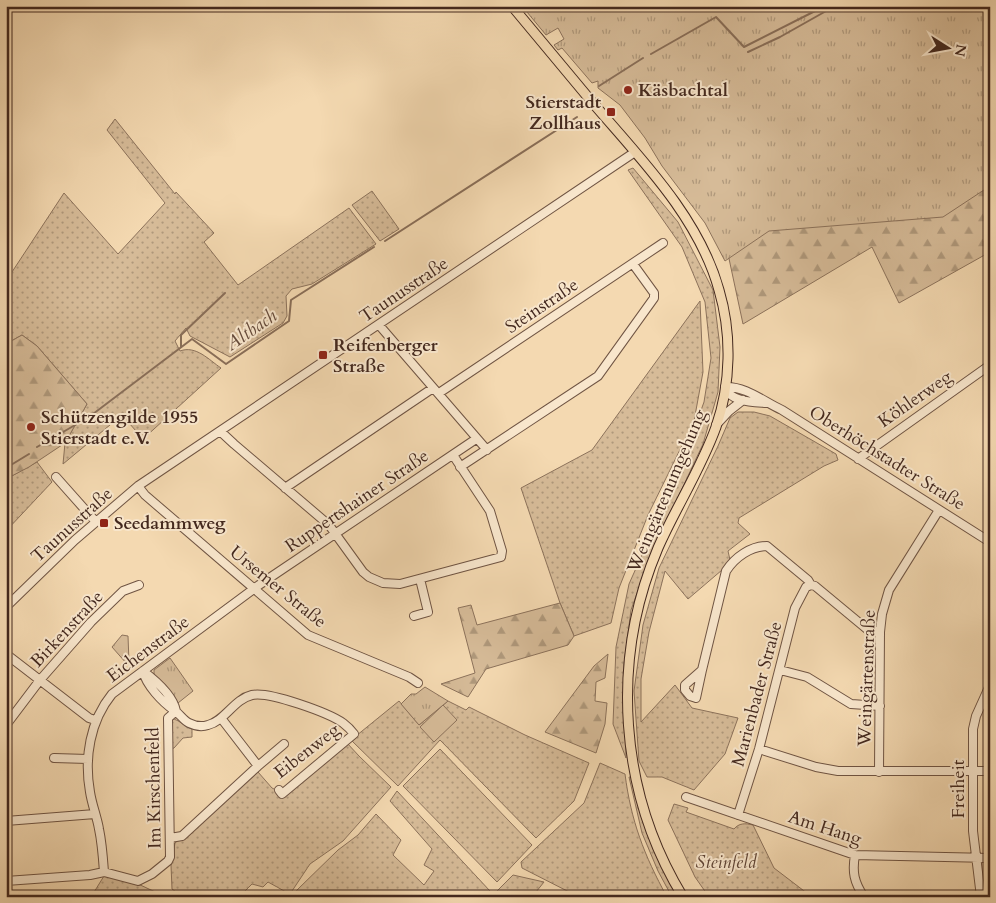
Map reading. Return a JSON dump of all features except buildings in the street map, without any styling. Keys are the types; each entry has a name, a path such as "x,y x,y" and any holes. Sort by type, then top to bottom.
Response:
{"main road":[{"path":"512,6 635,152 687,220 701,244 714,274 723,305 728,354 725,387"},
{"name":"Weingärtenumgehung","path":"683,897 665,865 653,837 635,776 628,719 627,684 630,649 636,615 646,581 658,548 704,455 716,425 725,387"}],"street":[{"name":"Taunusstraße","path":"6,607 96,522 138,486 635,152"},
{"name":"Steinstraße","path":"285,488 663,243"},
{"path":"460,467 600,374 654,298 654,293 633,264"},
{"path":"379,325 487,450"},
{"name":"Köhlerweg","path":"858,459 990,365"},
{"name":"Oberhöchstadter Straße","path":"725,387 729,394 743,400 766,403"},
{"name":"Oberhöchstadter Straße","path":"725,387 740,389 782,410 990,542"},
{"path":"716,425 743,400"},
{"path":"220,430 330,525 362,572 383,583 392,584 501,557 502,551 490,512 452,455"},
{"name":"Ruppertshainer Straße","path":"254,589 476,439"},
{"path":"56,478 96,522"},
{"name":"Ursemer Straße","path":"138,486 145,495 313,638 409,676 418,683"},
{"name":"Weingärtenstraße","path":"879,772 880,632 882,614 889,590 939,510"},
{"path":"702,670 726,571 734,560 759,546 767,546 808,580 811,585 815,586 868,630 880,632"},
{"path":"414,616 428,612 420,578"},
{"name":"Birkenstraße","path":"6,724 40,680 91,622 123,591 139,584"},
{"name":"Marienbader Straße","path":"738,815 759,749 795,608 806,587 811,585"},
{"name":"Eichenstraße","path":"104,872 100,831 90,794 88,760 91,736 100,710 112,694 142,670 254,589"},
{"path":"6,654 89,718 95,720"},
{"path":"142,670 151,677 174,703 176,711 184,720 195,726 208,726 221,718"},
{"path":"780,670 807,677 851,704 880,706"},
{"name":"Freiheit","path":"981,897 973,832 974,722 986,690 990,685"},
{"name":"Eibenweg","path":"258,766 221,718 248,697 260,694 320,712 344,724 354,734 282,794 279,790"},
{"name":"Im Kirschenfeld","path":"104,872 138,881 146,878 168,861 170,857 168,718 176,711"},
{"name":"Eibenweg","path":"170,838 182,836 284,744"},
{"path":"759,749 827,770 879,772 990,771"},
{"path":"54,758 88,760"},
{"name":"Am Hang","path":"686,797 855,855 990,858"},
{"path":"6,821 96,814"},
{"path":"855,855 852,870 854,879 864,897"},
{"path":"6,880 104,872"}],"green space":[{"path":"522,6 990,6 990,186 943,217 769,231 725,261 705,223 662,166 645,138 620,105 598,88 598,81 592,83 562,48 558,50 554,45 564,39 558,28 546,35"},
{"path":"990,6 990,252 899,303 872,247 743,324 728,254"},
{"path":"115,119 175,194 176,192 214,233 204,242 238,285 349,208 376,244 312,284 292,289 286,296 287,316 283,323 230,357 190,336 186,328 175,341 180,351 191,350 197,352 221,368 143,439 122,415 63,464 65,443 87,404 37,346 22,335 6,344 6,290 11,283 10,275 64,193 118,254 165,203 107,130"},
{"path":"633,168 678,222 713,290 720,347 718,392 703,444 650,557 631,610 624,664 626,758 613,724 616,647 629,584 678,474 704,402 711,358 705,302 682,247 628,170"},
{"path":"372,191 399,229 380,241 352,205"},
{"path":"700,301 703,372 694,421 648,515 619,588 611,623 574,636 560,603 521,488 592,450"},
{"path":"22,335 37,346 87,404 65,443 29,467 6,479 6,344"},
{"path":"738,412 754,412 770,416 836,454 838,460 824,466 739,518 738,523 750,534 728,551 730,560 722,570 688,599 665,571 649,632 641,679 641,722 675,685 692,708 738,718 725,754 694,790 662,777 647,777 639,761 634,691 643,625 659,568 730,418"},
{"path":"37,462 52,482 6,531 6,479"},
{"path":"560,603 574,636 568,645 486,669 468,697 441,684 475,673 458,608 471,605 477,625"},
{"path":"122,635 128,636 129,662 127,664 112,647"},
{"path":"608,654 605,678 596,682 595,701 607,703 605,724 596,753 545,732 594,666"},
{"path":"170,658 193,691 178,703 154,674 154,670"},
{"path":"425,687 448,701 419,725 401,704 411,694 416,694"},
{"path":"399,701 419,725 448,701 466,710 469,707 525,735 589,763 574,801 536,838 440,740 398,786 351,740"},
{"path":"443,705 457,720 434,742 420,727"},
{"path":"171,720 192,729 192,737 183,738 171,749"},
{"path":"347,743 391,787 343,841 310,864 288,897 282,897 286,892 268,882 263,887 252,884 239,897 183,897 172,889 171,865 175,843 258,772 272,788 286,795"},
{"path":"440,749 532,845 497,882 403,786"},
{"path":"600,763 625,774 631,807 645,852 667,897 579,897 522,868 521,862 584,803"},
{"path":"629,777 631,777 678,897 672,897 658,871 642,833"},
{"path":"397,791 490,891 483,897 293,897 297,890 338,850 358,835 376,814 401,840 393,855 424,885 434,871 424,865 432,849 390,801"},
{"name":"Steinfeld","path":"674,804 688,808 686,812 734,829 742,824 753,825 774,868 812,897 709,897 695,877 668,820"},
{"path":"513,875 544,882 532,897 491,897"},
{"path":"104,876 136,883 166,897 91,897"}],"waterway":[{"name":"Altbach","path":"651,54 716,17 744,47 825,6"},
{"path":"748,52 780,37 835,6"},
{"name":"Altbach","path":"599,86 643,58"},
{"name":"Altbach","path":"385,241 577,117"},
{"name":"Altbach","path":"37,447 89,417 192,339 226,364 289,321 291,300 374,247"},
{"name":"Altbach","path":"181,347 181,335 225,293"},
{"name":"Altbach","path":"6,468 29,454"}],"place":[{"name":"Käsbachtal","path":"628,90"},
{"name":"Stierstadt Zollhaus","path":"611,112"},
{"name":"Reifenberger Straße","path":"323,355"},
{"name":"Schützengilde 1955 Stierstadt e.V.","path":"31,427"},
{"name":"Seedammweg","path":"104,523"}]}
